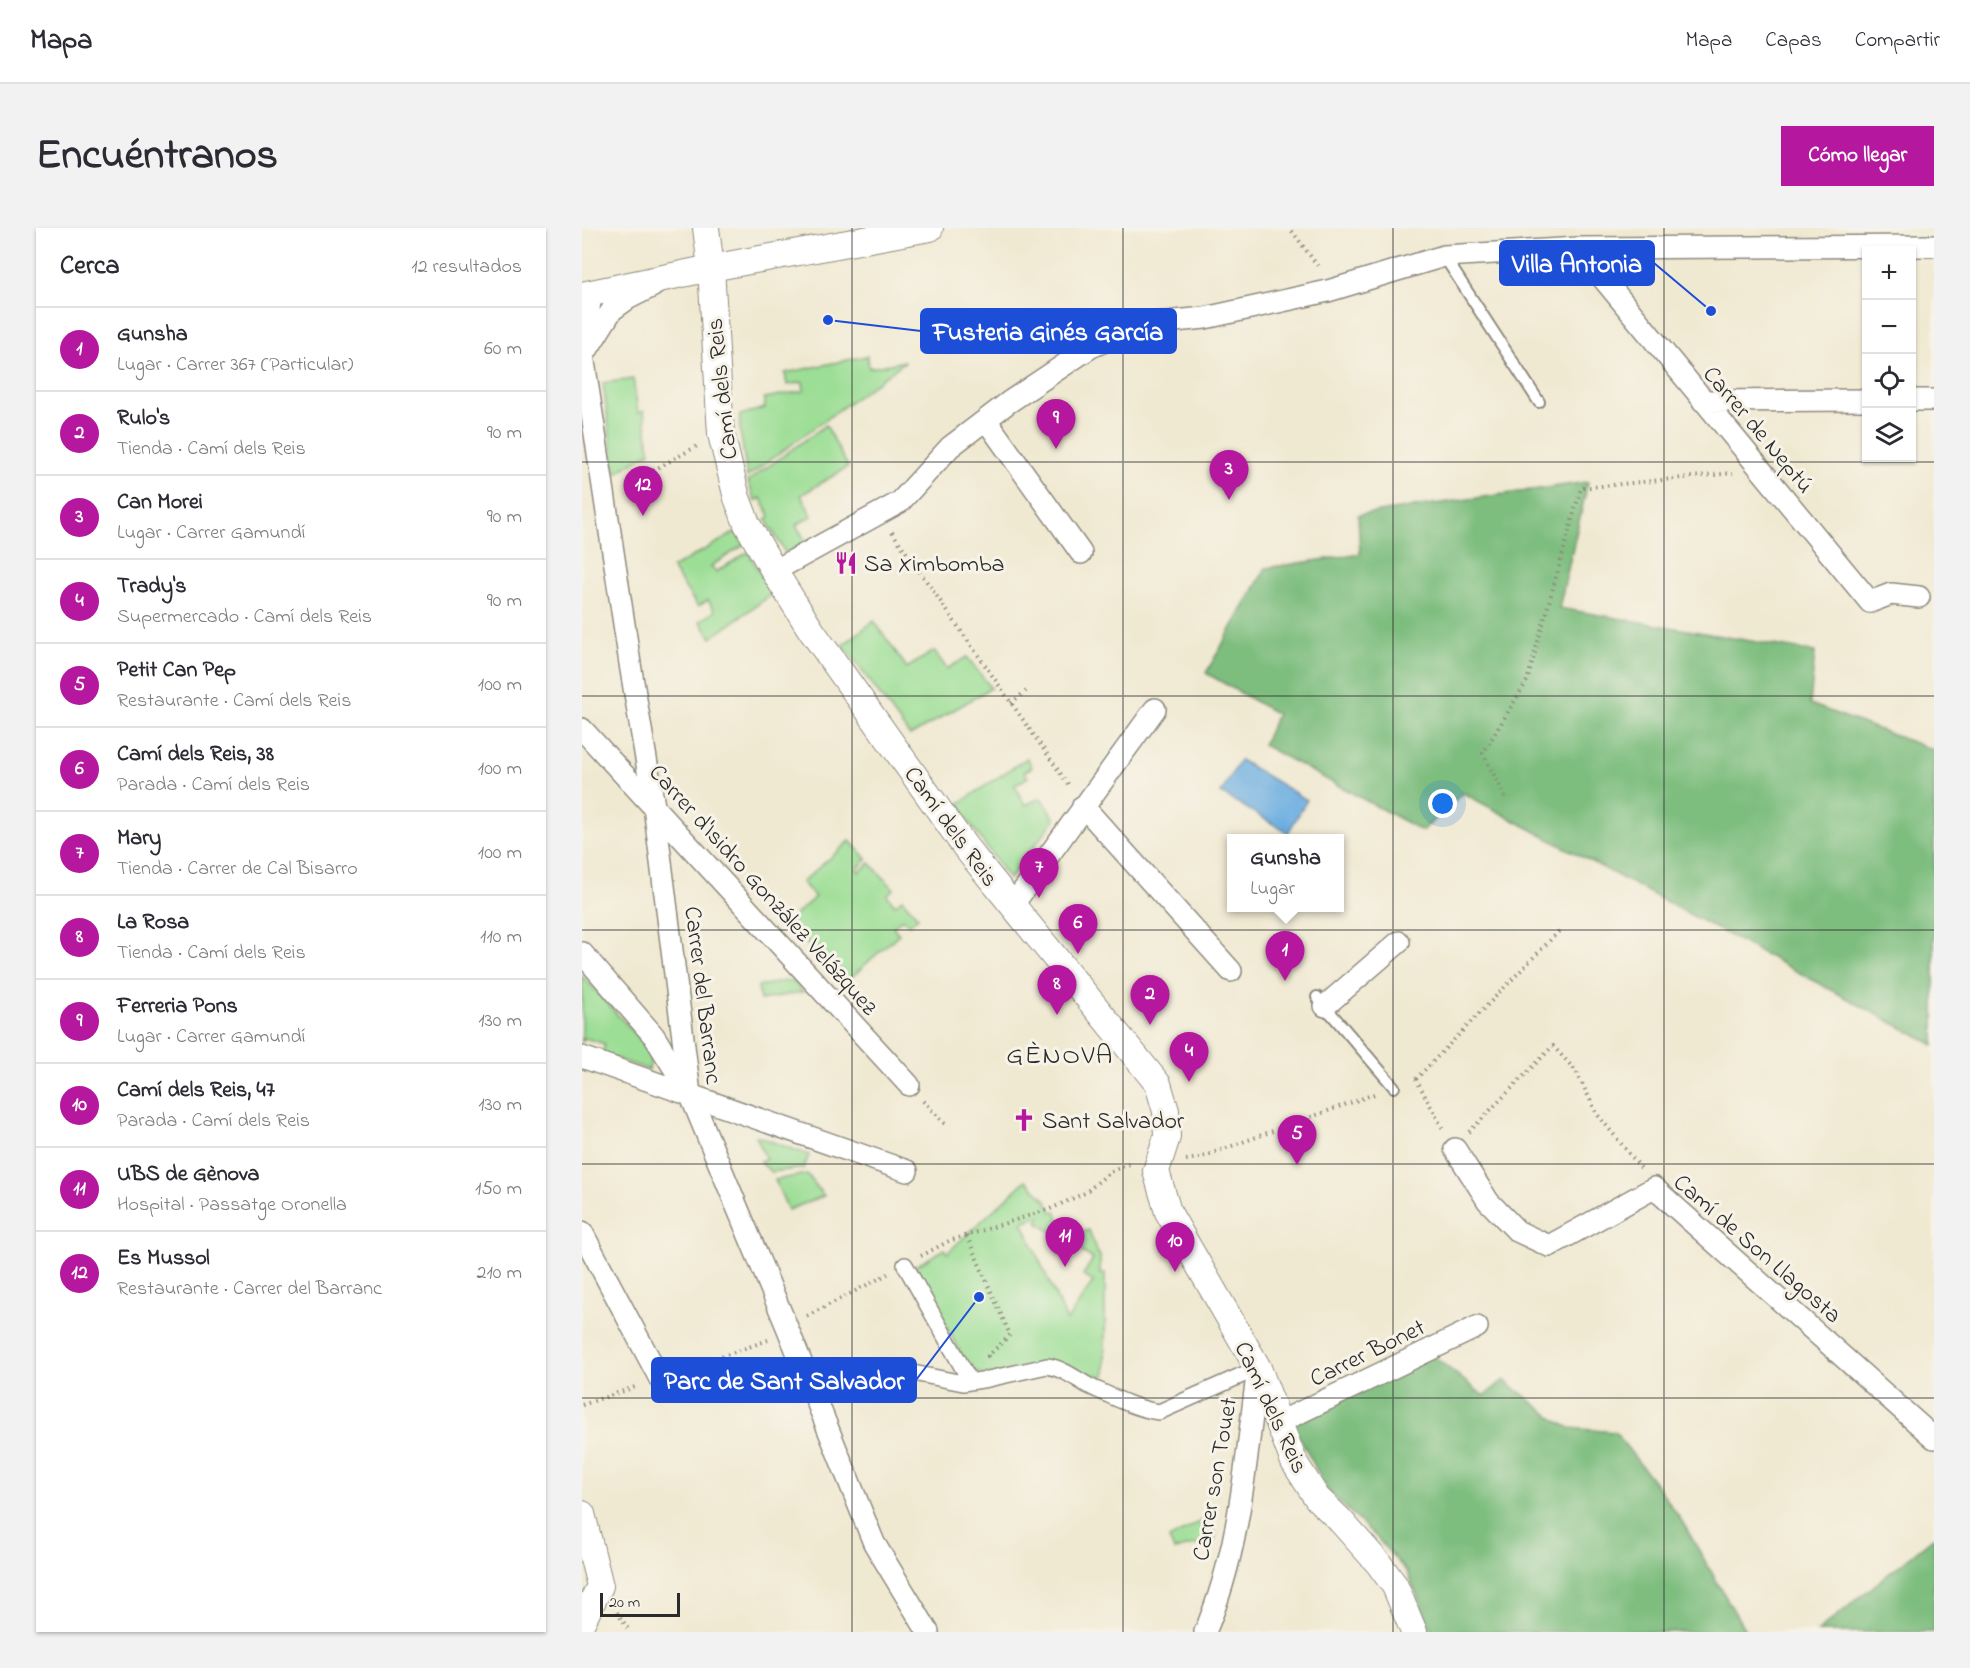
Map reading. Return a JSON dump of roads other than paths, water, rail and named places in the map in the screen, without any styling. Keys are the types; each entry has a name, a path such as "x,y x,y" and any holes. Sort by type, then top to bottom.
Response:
{"street":[{"name":"Camí dels Reis","path":"706,228 711,268 721,434 731,477 744,515 774,571 811,630 966,848 1158,1084 1166,1111 1167,1137 1156,1171 1168,1212 1258,1368 1294,1462 1317,1498 1360,1541 1395,1586 1414,1632"},
{"path":"587,295 711,268 930,228"},
{"path":"774,571 900,502 950,447 1009,402 1091,347 1144,324 1205,318 1329,291 1444,256 1759,238 1934,246"},
{"name":"Carrer de Neptú","path":"1578,248 1870,602 1891,594 1919,597"},
{"path":"583,355 612,310 629,298 674,276"},
{"name":"Carrer del Barranc","path":"587,295 583,355 654,806 690,1095 874,1543 928,1632"},
{"path":"1703,401 1862,400"},
{"path":"1916,400 1934,400"},
{"path":"986,420 1081,553"},
{"path":"1012,906 1155,709"},
{"name":"Carrer d'Isidro González Velázquez","path":"582,729 909,1085"},
{"path":"1083,806 1231,971"},
{"path":"1321,1001 1399,942"},
{"path":"582,953 654,1036 690,1095"},
{"path":"582,1057 907,1171"},
{"name":"Camí de Son Llagosta","path":"1455,1149 1488,1201 1517,1231 1549,1246 1654,1188 1934,1438"},
{"path":"582,1232 660,1379"},
{"path":"905,1265 970,1381"},
{"name":"Carrer Bonet","path":"1278,1423 1477,1327"},
{"path":"814,1394 883,1367 963,1383 1047,1366 1055,1367 1090,1386 1146,1410 1159,1412 1258,1368"},
{"name":"Carrer son Touet","path":"1205,1632 1213,1614 1235,1535 1258,1368"},
{"path":"582,1514 600,1586 582,1622"}],"lane":[{"path":"1444,256 1539,402"},
{"path":"1321,1001 1394,1087"}],"water":[{"path":"1240,760 1307,800 1288,833 1221,793"}],"place":[{"name":"Villa Antonia","path":"1711,311"},
{"name":"Fusteria Ginés García","path":"828,320"},
{"name":"Ferreria Pons","path":"1056,449"},
{"name":"Can Morei","path":"1229,500"},
{"name":"Es Mussol","path":"643,516"},
{"name":"Sa Ximbomba","path":"846,563"},
{"name":"Mary","path":"1039,898"},
{"name":"Camí dels Reis, 38","path":"1078,954"},
{"name":"Gunsha","path":"1285,981"},
{"name":"La Rosa","path":"1057,1015"},
{"name":"Rulo's","path":"1150,1025"},
{"name":"Trady's","path":"1189,1082"},
{"name":"Sant Salvador","path":"1024,1120"},
{"name":"Petit Can Pep","path":"1297,1165"},
{"name":"UBS de Gènova","path":"1065,1267"},
{"name":"Camí dels Reis, 47","path":"1175,1272"},
{"name":"Parc de Sant Salvador","path":"979,1297"}],"district":[{"name":"GÈNOVA","path":"1060,1054"}]}
